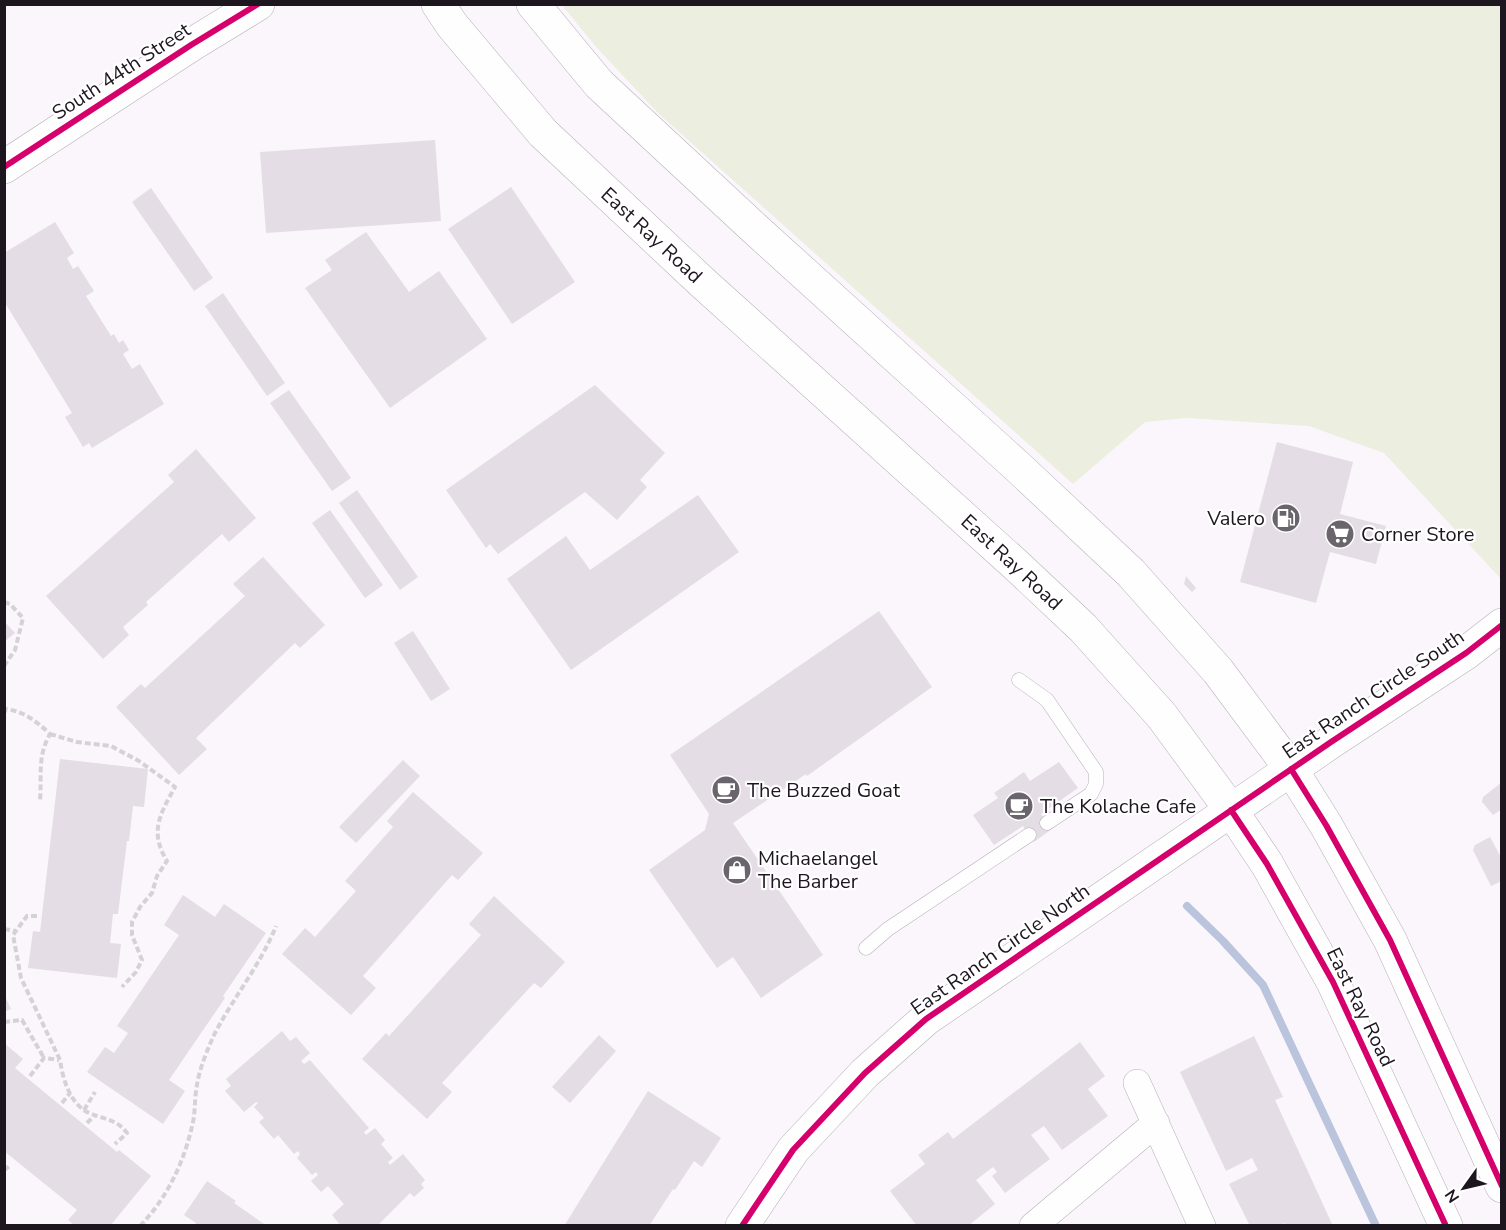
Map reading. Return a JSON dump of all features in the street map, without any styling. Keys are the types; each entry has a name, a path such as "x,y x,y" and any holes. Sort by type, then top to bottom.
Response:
{"main road":[{"name":"South 44th Street","path":"4,167 258,4"},
{"name":"East Ray Road","path":"438,4 452,25 543,133 703,283 967,519 1083,628 1162,716 1231,810 1267,864 1333,982 1446,1226"},
{"path":"533,4 599,84 1131,573 1218,671 1291,769 1326,825 1390,940 1502,1186"},
{"name":"East Ranch Circle South","path":"1262,789 1466,653 1502,625"},
{"name":"East Ranch Circle North","path":"742,1226 793,1150 865,1073 926,1019 1262,789"}],"street":[{"path":"1137,1083 1202,1226"},
{"path":"1033,1226 1156,1123"}],"lane":[{"path":"1019,680 1047,700 1095,771 1096,784 1091,794 1047,823"},
{"path":"866,948 888,929 1029,835"}],"path":[{"path":"4,602 10,604 23,618 15,650 4,666"},
{"path":"4,713 6,709 15,710 33,718 50,734 77,742 111,746 139,761 175,787 160,813 159,821 160,849 167,861 157,876 152,893 140,907 132,922 132,935 142,960 136,972 122,987"},
{"path":"40,801 39,772 43,746 50,734"},
{"path":"37,916 27,916 13,935 21,978 60,1060 70,1094 79,1107 107,1118 123,1127 127,1133 115,1144"},
{"path":"140,1226 170,1188 185,1153 194,1116 197,1083 213,1038 268,946 276,926"},
{"path":"4,929 15,931"},
{"path":"4,1022 22,1020 44,1058"},
{"path":"44,1058 60,1060"},
{"path":"30,1076 44,1058"},
{"path":"84,1110 96,1092"},
{"path":"62,1102 70,1094"},
{"path":"87,1123 95,1115"},
{"path":"4,1170 11,1165"}],"shaded area":[{"path":"562,5 1501,5 1501,579 1384,453 1309,426 1186,418 1145,422 1073,484 659,114 597,48"}],"building":[{"path":"435,140 441,221 266,233 260,152"},
{"path":"511,187 575,282 512,324 448,229"},
{"path":"151,188 213,278 194,291 132,202"},
{"path":"55,222 74,253 67,258 73,269 78,266 94,291 86,296 111,336 114,334 119,343 123,340 129,350 123,354 132,369 140,364 164,404 92,448 89,443 83,447 65,417 72,413 4,301 4,253"},
{"path":"366,232 409,292 439,271 487,339 390,408 305,288 332,270 325,260"},
{"path":"223,293 285,383 267,396 205,306"},
{"path":"595,385 665,453 640,480 647,487 617,520 585,492 498,554 490,544 486,548 446,490"},
{"path":"289,390 351,478 332,491 270,403"},
{"path":"1277,442 1353,462 1340,514 1386,526 1376,564 1330,552 1316,603 1240,582"},
{"path":"196,449 256,518 229,542 222,534 146,602 148,605 123,627 129,635 103,659 46,596 174,482 168,475"},
{"path":"357,490 418,577 400,590 339,503"},
{"path":"698,495 739,552 571,670 507,579 566,536 590,570"},
{"path":"330,510 383,585 365,598 312,523"},
{"path":"263,557 325,625 300,648 295,643 196,738 207,749 179,775 116,707 141,684 145,688 245,596 233,584"},
{"path":"1186,576 1196,588 1192,592 1184,584"},
{"path":"879,611 932,687 807,776 806,774 733,823 823,955 761,998 733,957 717,968 649,870 705,830 709,814 670,755"},
{"path":"4,621 15,633 4,642"},
{"path":"413,631 450,689 431,701 394,643"},
{"path":"60,759 148,769 144,807 133,806 118,914 113,914 110,943 121,944 117,978 28,968 33,931 40,932"},
{"path":"403,760 420,776 356,843 339,827"},
{"name":"The Kolache Cafe","path":"1059,762 1078,788 1041,814 1052,829 1034,842 1023,826 994,845 973,815 998,798 994,793 1024,772 1030,781"},
{"path":"1502,782 1502,809 1493,815 1482,802 1483,797"},
{"path":"413,792 483,853 458,880 452,875 363,976 376,988 351,1015 282,954 305,928 315,937 356,891 345,881 393,827 387,821"},
{"path":"1490,837 1502,859 1502,881 1491,886 1473,850 1475,845"},
{"path":"183,895 215,917 224,904 266,933 169,1080 185,1091 163,1124 87,1072 105,1047 114,1053 128,1033 117,1026 179,935 164,925"},
{"path":"494,896 565,962 541,988 534,983 442,1083 452,1092 427,1119 362,1059 386,1033 389,1036 481,935 469,924"},
{"path":"4,994 11,1009 4,1012"},
{"path":"282,1031 290,1041 296,1037 310,1053 301,1061 304,1064 310,1060 369,1128 364,1132 366,1135 375,1128 385,1140 381,1144 393,1158 388,1162 390,1165 403,1154 425,1180 421,1184 424,1188 414,1197 410,1193 377,1226 341,1226 332,1215 344,1204 328,1186 321,1192 311,1181 318,1175 316,1172 312,1175 297,1158 300,1154 298,1151 294,1154 278,1135 274,1139 259,1122 264,1118 254,1107 258,1103 256,1102 244,1112 225,1091 231,1086 226,1079"},
{"path":"599,1035 616,1051 570,1103 552,1087"},
{"path":"1254,1036 1283,1097 1275,1100 1333,1226 1285,1226 1284,1223 1279,1226 1250,1226 1229,1184 1258,1170 1252,1158 1226,1171 1180,1072"},
{"path":"1080,1042 1105,1076 1088,1089 1108,1116 1062,1150 1044,1126 1031,1135 1050,1159 1005,1193 992,1176 997,1172 993,1167 976,1180 995,1204 968,1226 917,1226 890,1191 925,1164 918,1155 948,1132 953,1139"},
{"path":"4,1043 23,1059 15,1068 117,1152 119,1150 151,1176 110,1226 75,1226 68,1220 77,1210 4,1151"},
{"path":"648,1091 721,1138 702,1167 694,1161 649,1226 564,1226"},
{"path":"207,1181 267,1226 194,1226 196,1223 184,1215"}],"waterway":[{"path":"1187,906 1263,985 1376,1226"}],"cycle path":[{"path":"4,167 258,4"},
{"path":"742,1226 793,1150 865,1073 926,1019 1331,742 1466,653 1502,625"},
{"path":"1291,769 1326,825 1390,940 1502,1186"},
{"path":"1231,810 1267,864 1333,982 1446,1226"}],"place":[{"name":"Valero","path":"1286,518"},
{"name":"Corner Store","path":"1340,534"},
{"name":"The Buzzed Goat","path":"726,790"},
{"name":"The Kolache Cafe","path":"1019,806"},
{"name":"Michaelangel The Barber","path":"737,870"}]}
